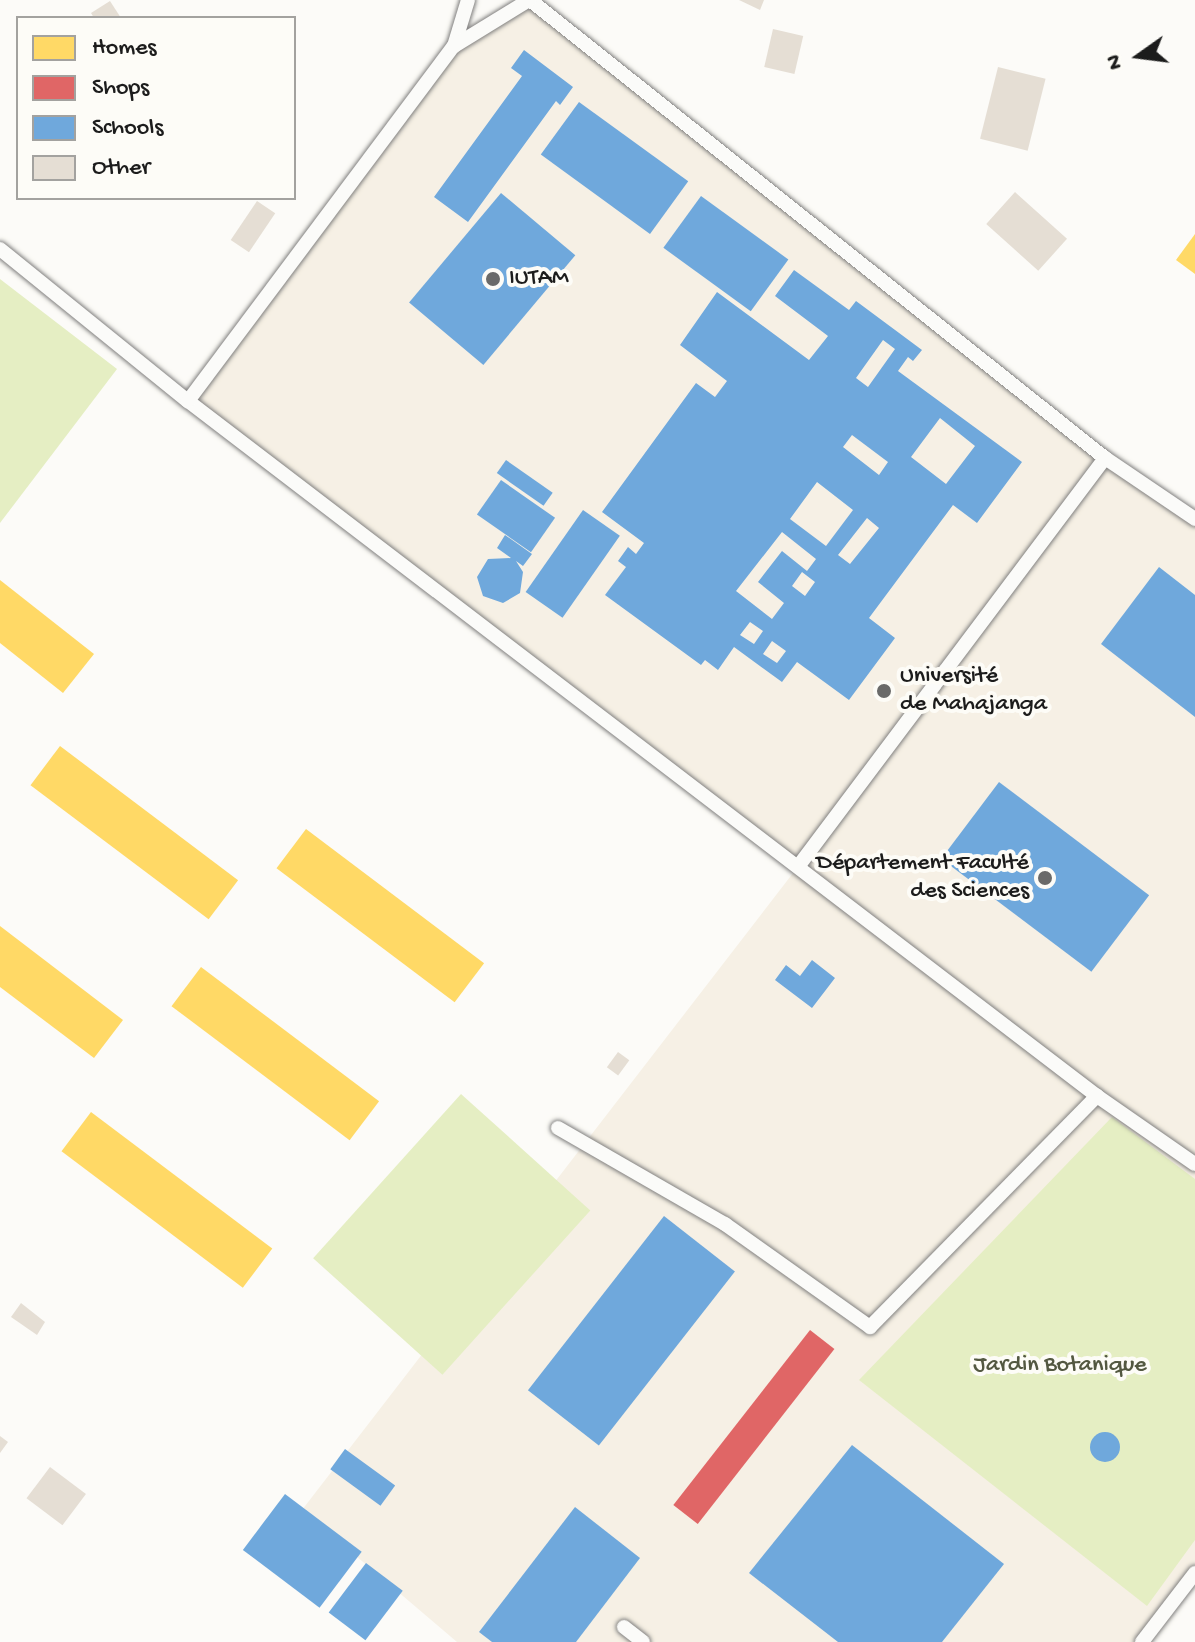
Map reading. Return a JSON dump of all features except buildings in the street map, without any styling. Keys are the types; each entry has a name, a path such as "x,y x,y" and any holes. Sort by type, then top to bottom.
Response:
{"lane":[{"path":"188,401 454,46 468,0"},
{"path":"454,46 530,0 1105,458 1195,519"},
{"path":"0,249 188,401 800,864 1097,1096 1195,1164"},
{"path":"800,864 1105,458"},
{"path":"558,1128 725,1224 870,1327 1097,1096"},
{"path":"1142,1642 1195,1573"},
{"path":"624,1627 643,1642"}],"shaded area":[{"name":"Université de Mahajanga","path":"529,0 1105,458 1195,519 1195,1573 1142,1642 457,1642 302,1510 800,864 188,401 454,46"}],"green space":[{"path":"0,279 117,369 0,523"},
{"path":"461,1094 590,1210 442,1375 313,1258"},
{"name":"Jardin Botanique","path":"1112,1117 1195,1179 1195,1540 1147,1606 859,1380"}],"place":[{"name":"IUTAM","path":"493,279"},
{"name":"Université de Mahajanga","path":"884,691"},
{"name":"Département Faculté des Sciences","path":"1045,878"}]}
